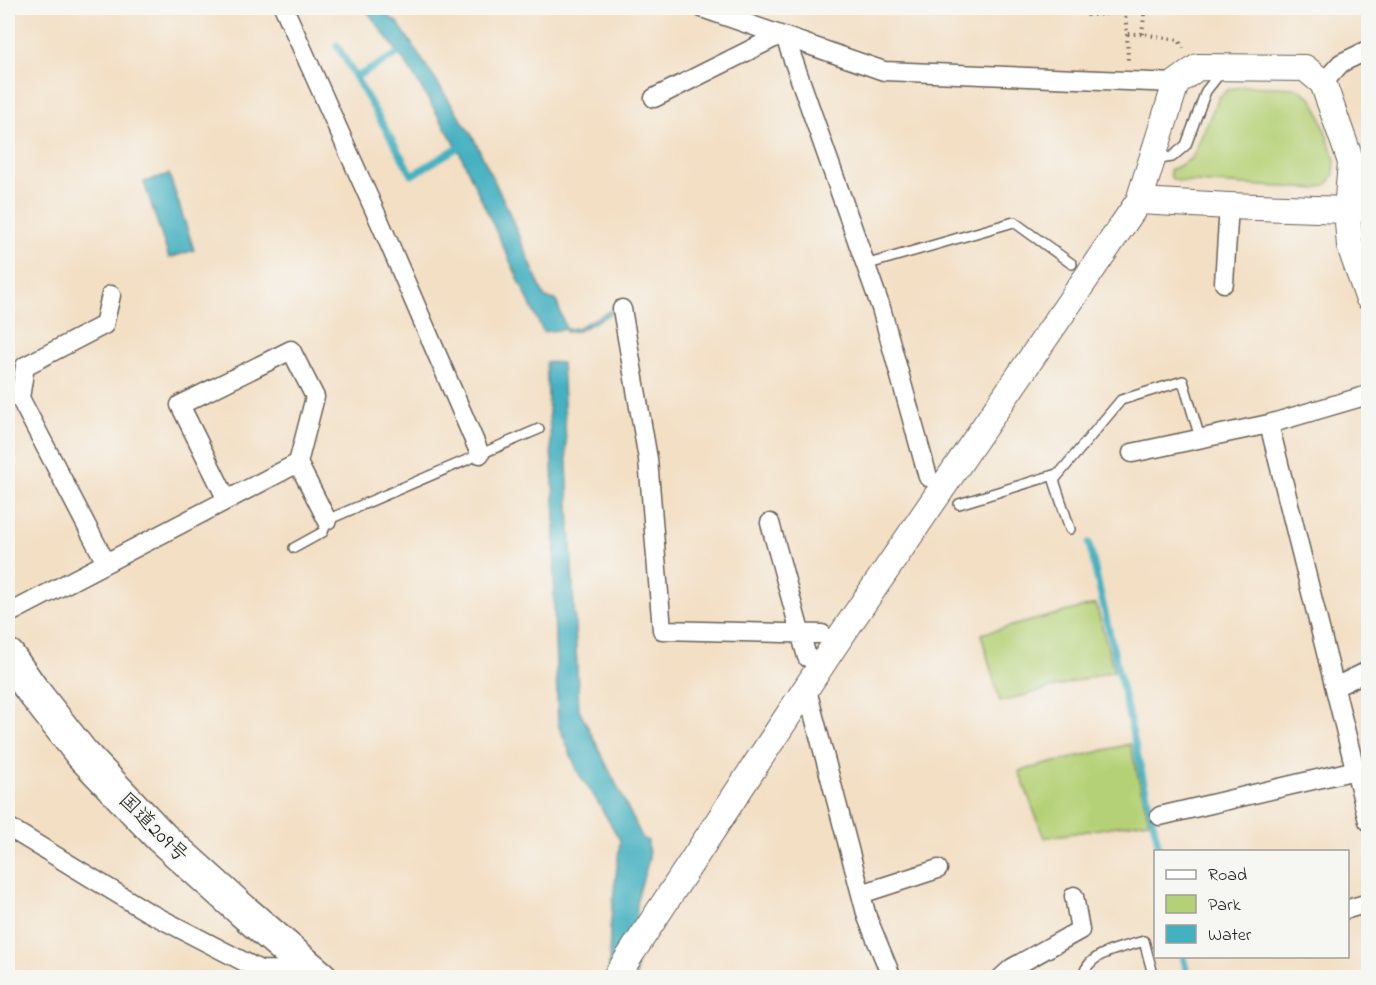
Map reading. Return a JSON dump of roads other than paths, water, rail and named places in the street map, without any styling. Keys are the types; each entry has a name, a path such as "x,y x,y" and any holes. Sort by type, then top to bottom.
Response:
{"highway":[{"name":"国道209号","path":"8,656 82,754 161,837 316,974"}],"street":[{"path":"284,8 480,454"},
{"path":"702,8 884,71 1176,83"},
{"path":"654,98 783,36"},
{"path":"783,36 881,308 928,477"},
{"path":"1323,82 1341,63 1368,50"},
{"path":"615,978 834,646 1139,201 1176,83 1198,67 1305,68 1323,82 1351,162 1358,209 1350,246 1368,297"},
{"path":"1139,201 1358,209"},
{"path":"1224,283 1229,206"},
{"path":"106,563 21,398 26,366 104,325 111,295"},
{"path":"621,309 648,459 662,630 822,634"},
{"path":"227,500 180,405 291,350 315,398 298,464 327,520"},
{"path":"1132,453 1269,424 1368,395"},
{"path":"1269,424 1368,821"},
{"path":"8,614 298,464"},
{"path":"770,522 807,657"},
{"path":"1335,687 1368,671"},
{"path":"807,690 867,916 892,978"},
{"path":"1160,816 1356,770"},
{"path":"8,827 146,911 260,970 316,974"},
{"path":"861,894 938,869"},
{"path":"1001,978 1012,968 1080,930 1074,896"},
{"path":"1349,908 1368,903"}],"lane":[{"path":"1152,160 1172,157 1186,145 1206,91 1224,67"},
{"path":"866,265 1014,222 1072,264"},
{"path":"959,504 1055,476 1121,400 1183,381 1200,438"},
{"path":"294,548 323,532 327,520 538,429"},
{"path":"1055,476 1070,529"},
{"path":"1083,978 1084,970 1096,956 1144,941 1154,978"}],"water":[{"path":"365,8 382,8 398,23 473,137 505,203 545,298 556,300 566,329 577,328 613,309 614,312 578,331 566,332 565,329 543,332 457,147 410,69"},
{"path":"169,174 194,250 169,258 144,182"},
{"path":"546,362 562,363 579,709 643,839 648,841 649,859 637,899 636,977 609,977 610,929 620,840 579,774 558,724 554,609 555,516"}],"waterway":[{"path":"337,45 412,175 457,148"},
{"path":"356,77 399,53"},
{"path":"1089,543 1160,850"},
{"path":"1342,673 1368,660"},
{"path":"1183,958 1188,978"}]}
